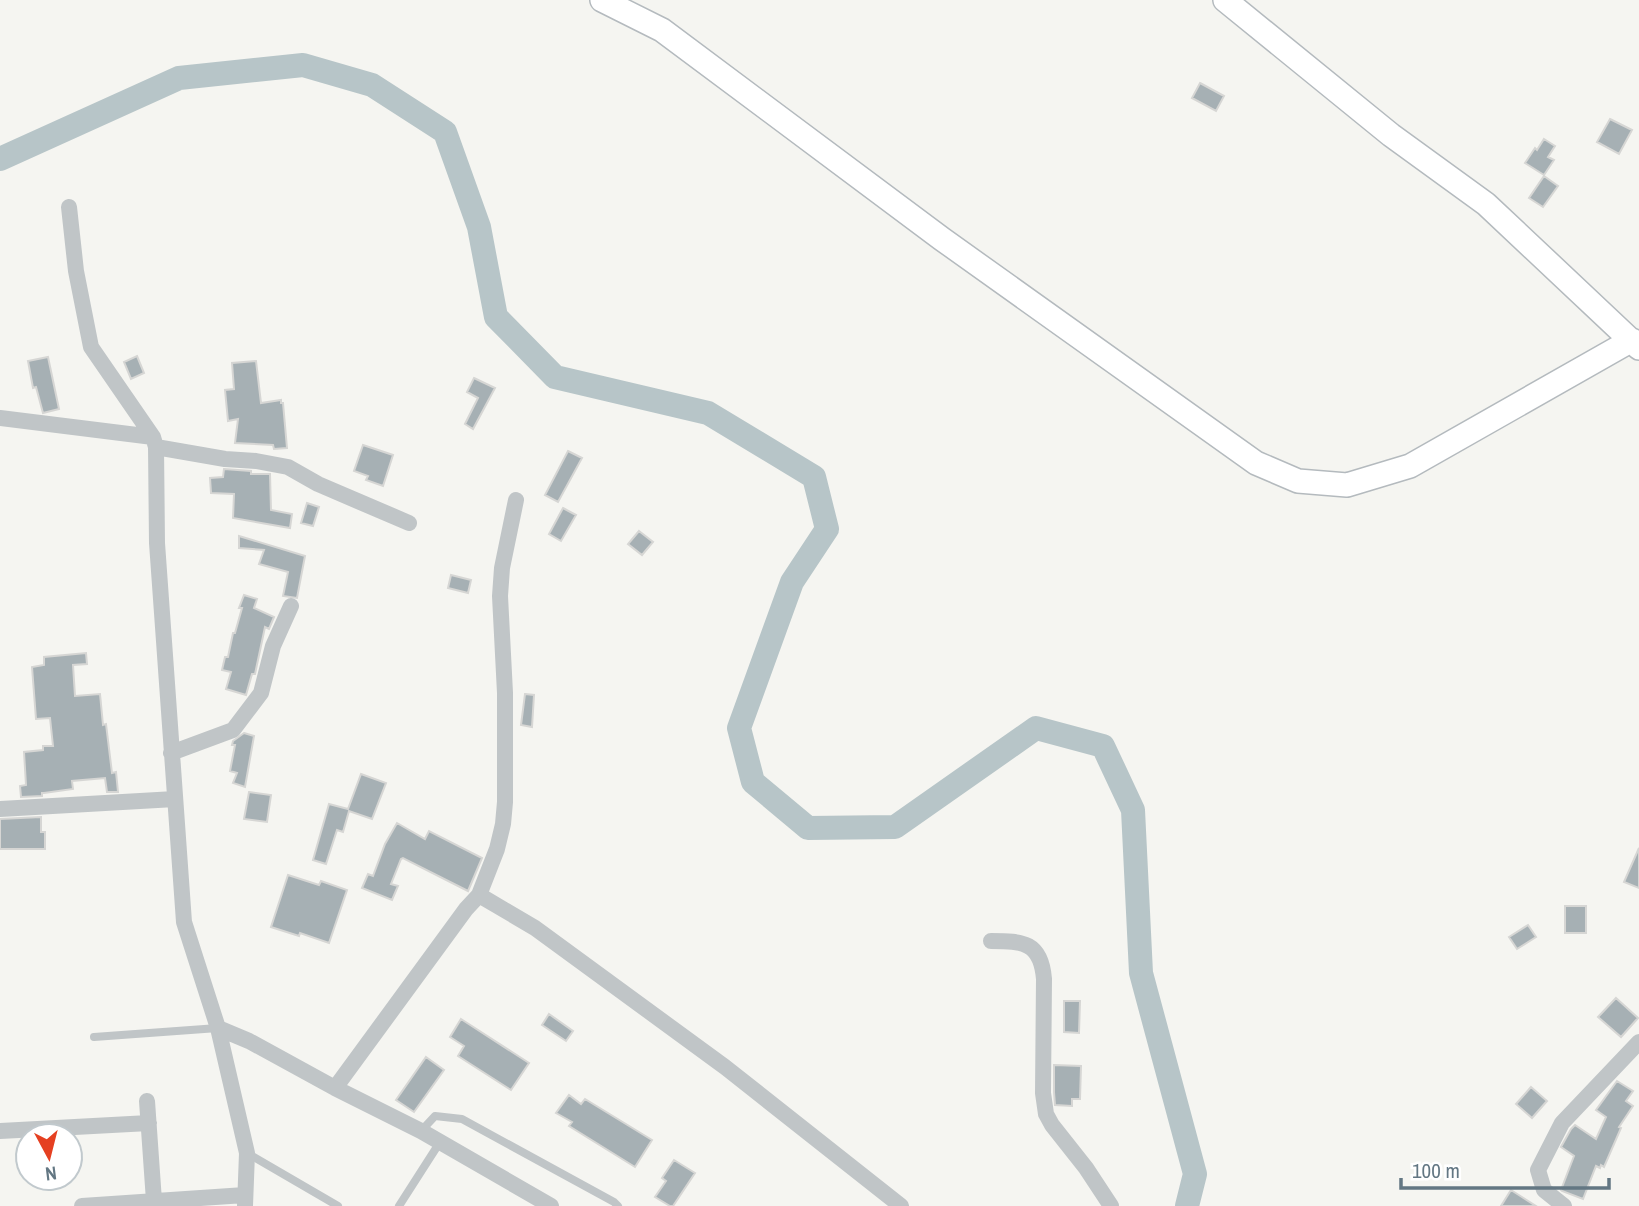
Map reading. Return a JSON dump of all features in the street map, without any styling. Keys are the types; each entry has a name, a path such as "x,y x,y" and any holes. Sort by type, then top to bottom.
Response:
{"main road":[{"path":"602,0 662,30 942,239 1255,463 1298,481 1347,485 1410,466 1637,340 1486,204 1391,135 1225,0"}],"street":[{"path":"69,207 76,271 91,347 154,442 157,543 184,922 218,1028 247,1153 245,1201 82,1206"},
{"path":"0,418 154,442 225,459 288,467 318,484 409,523"},
{"path":"335,1088 479,895 497,849 505,802 505,692 500,596 502,568 516,500"},
{"path":"172,753 233,730 261,693 273,646 291,606"},
{"path":"0,809 175,799"},
{"path":"479,895 536,928 725,1067 901,1206"},
{"path":"991,941 1012,941 1030,946 1038,953 1043,964 1043,1093 1046,1114 1111,1206"},
{"path":"218,1028 249,1041 421,1131 551,1206"},
{"path":"1564,1206 1544,1190 1538,1170 1562,1123 1636,1052"},
{"path":"147,1101 152,1204"},
{"path":"0,1130 149,1123"}],"lane":[{"path":"94,1037 218,1028"},
{"path":"421,1131 435,1116 462,1119 618,1206"},
{"path":"399,1206 440,1142"},
{"path":"247,1153 338,1206"}],"building":[{"path":"1200,83 1224,96 1216,111 1192,98"},
{"path":"1610,119 1632,130 1619,154 1597,142"},
{"path":"1544,139 1555,146 1548,157 1554,160 1544,175 1525,163"},
{"path":"1544,176 1558,186 1543,207 1529,198"},
{"path":"137,356 144,373 131,379 124,362"},
{"path":"48,357 59,409 43,413 36,387 33,388 28,361"},
{"path":"256,361 261,403 281,400 283,403 287,448 274,449 273,445 235,443 238,419 228,421 225,390 234,389 232,363"},
{"path":"474,378 495,388 473,429 465,424 478,398 467,392"},
{"path":"363,445 393,455 383,486 366,480 368,476 354,471"},
{"path":"568,451 582,458 558,502 545,495"},
{"path":"224,469 270,474 271,510 292,514 290,528 233,518 234,494 211,493 210,478 223,477"},
{"path":"307,503 319,507 313,526 301,523"},
{"path":"563,508 576,515 561,541 549,534"},
{"path":"639,531 653,542 642,555 628,544"},
{"path":"239,536 305,556 297,598 283,596 288,572 259,564 264,550 239,548"},
{"path":"451,575 471,580 468,593 448,588"},
{"path":"244,595 257,599 254,608 274,617 269,629 265,627 255,674 252,674 246,695 226,689 231,672 222,670"},
{"path":"86,653 87,664 73,665 75,696 100,694 103,725 106,724 112,773 116,772 118,792 107,792 105,778 72,781 73,789 42,793 42,796 21,797 20,786 26,785 24,752 53,746 50,718 36,719 32,667 44,665 44,657"},
{"path":"525,694 534,695 532,727 521,725"},
{"path":"244,733 254,736 245,787 233,783 237,773 230,771 235,745 232,745 233,741"},
{"path":"361,774 386,783 372,819 349,811 343,832 337,830 326,864 313,860 329,804 348,809"},
{"path":"249,792 271,795 267,822 244,819"},
{"path":"41,817 41,832 45,832 45,849 0,849 0,819"},
{"path":"397,823 425,839 429,831 482,858 468,891 403,858 391,884 398,886 392,900 362,888 368,874 373,876 385,844"},
{"path":"1639,848 1639,888 1624,882"},
{"path":"288,875 319,885 321,881 347,890 329,943 271,927"},
{"path":"1565,906 1586,906 1586,933 1565,933"},
{"path":"1528,925 1536,937 1517,949 1509,937"},
{"path":"1616,998 1638,1018 1621,1037 1598,1017"},
{"path":"1064,1001 1080,1001 1079,1033 1064,1032"},
{"path":"549,1014 573,1031 566,1041 542,1025"},
{"path":"461,1019 529,1063 511,1090 458,1056 464,1046 450,1037"},
{"path":"426,1057 444,1070 414,1112 396,1100"},
{"path":"1054,1065 1081,1066 1080,1099 1072,1099 1072,1106 1055,1105"},
{"path":"1617,1081 1633,1091 1626,1101 1633,1106 1619,1127 1621,1128 1604,1167 1596,1166 1583,1199 1562,1191 1574,1156 1561,1147 1575,1125 1596,1139 1606,1117 1596,1110"},
{"path":"1531,1087 1547,1101 1532,1118 1516,1104"},
{"path":"569,1095 581,1104 585,1099 652,1140 635,1167 569,1126 572,1122 556,1113"},
{"path":"674,1160 695,1173 673,1206 670,1206 655,1197 666,1181 662,1178"},
{"path":"1511,1190 1536,1206 1501,1206"}],"waterway":[{"path":"0,159 179,78 303,65 372,85 445,132 479,227 496,317 555,377 708,413 814,477 827,529 792,582 739,728 753,782 808,828 895,827 1036,728 1103,746 1133,810 1141,973 1195,1174 1187,1206"}]}
